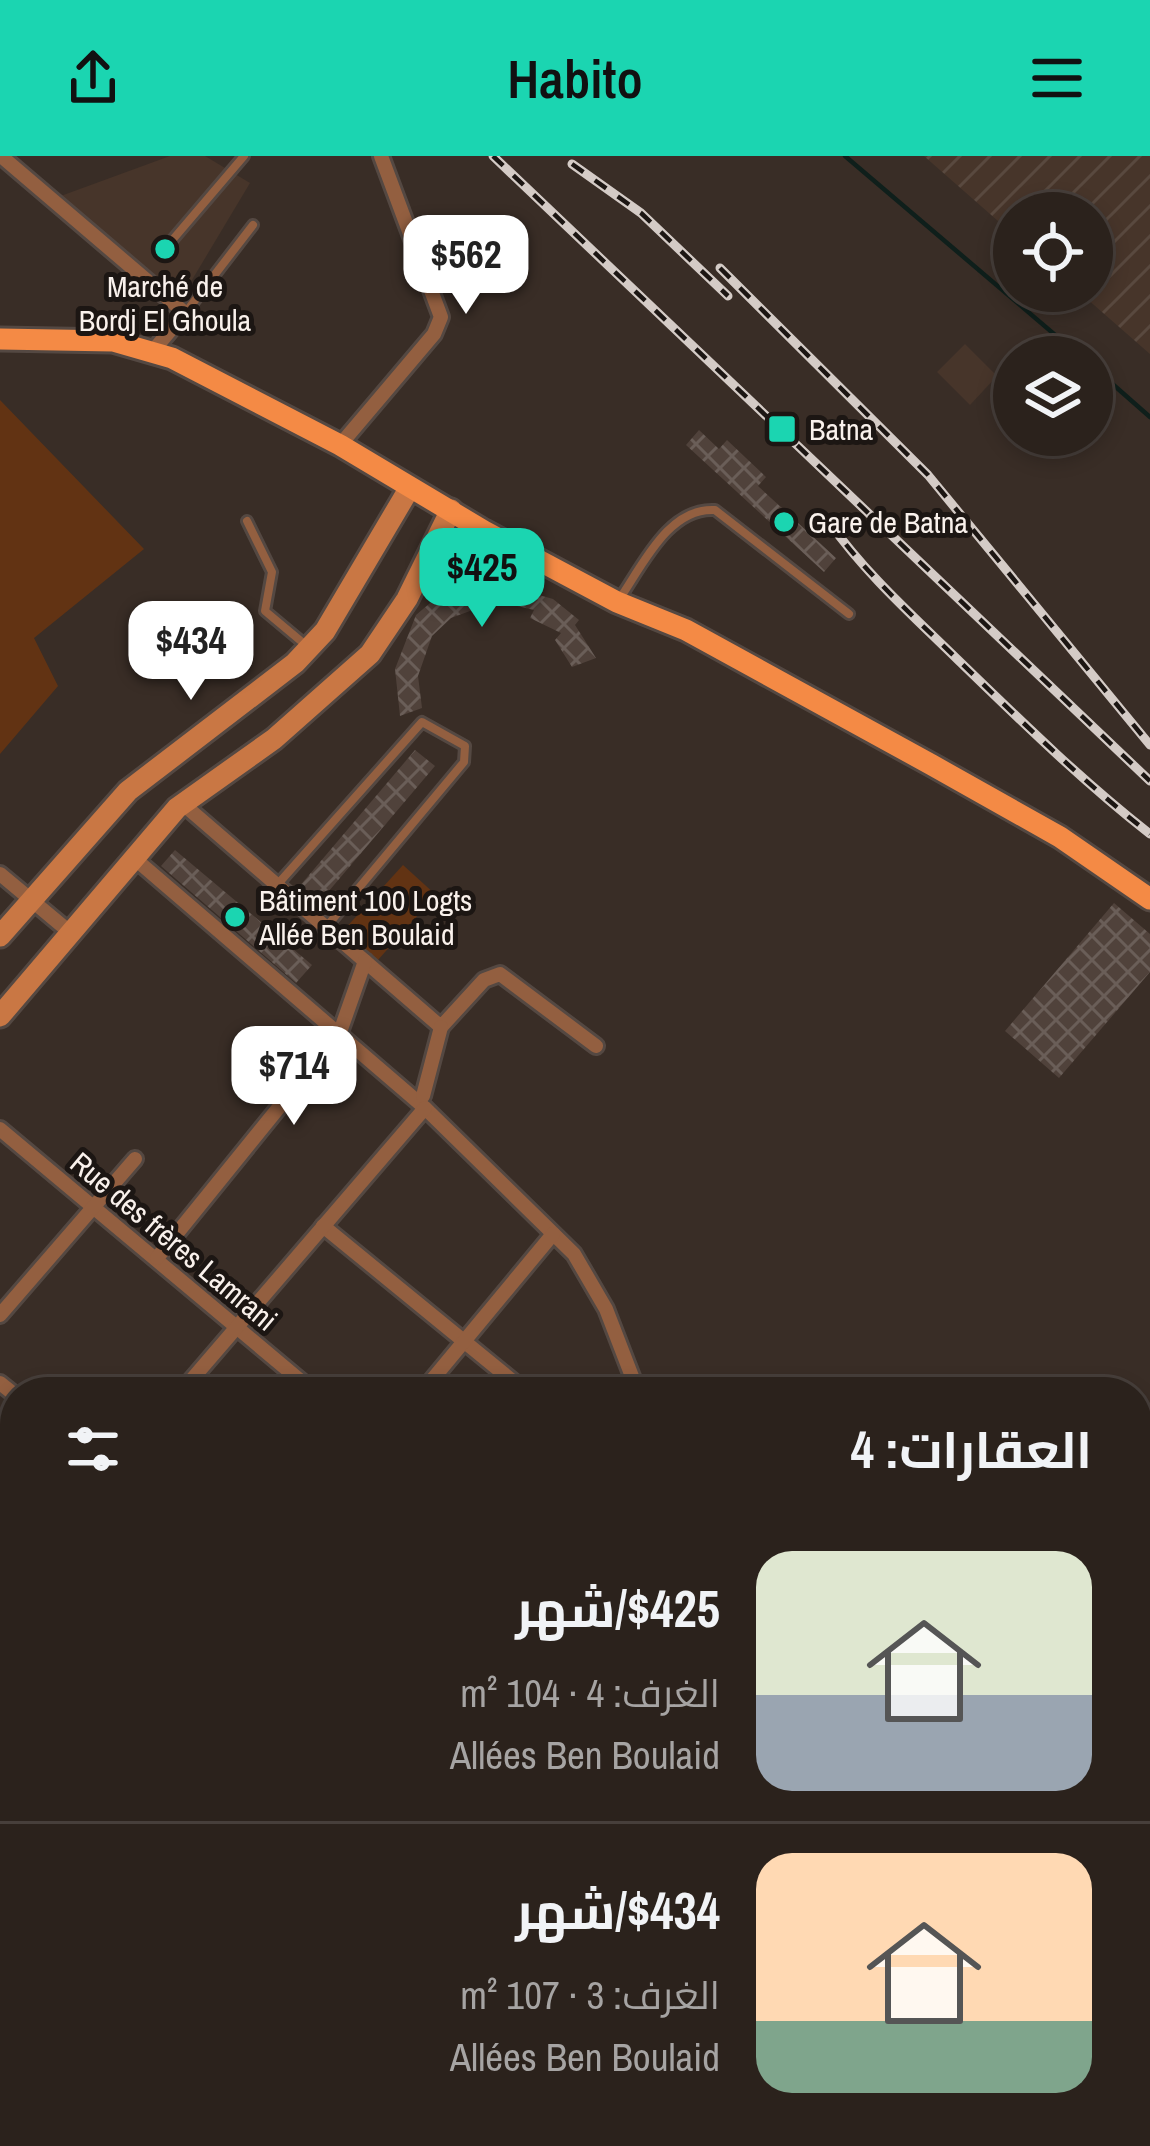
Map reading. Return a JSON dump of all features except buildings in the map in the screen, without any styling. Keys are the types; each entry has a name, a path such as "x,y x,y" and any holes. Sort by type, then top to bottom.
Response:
{"main road":[{"path":"0,339 78,337 152,352 340,445 409,489 617,602 686,630 1060,837 1150,898"},
{"path":"0,936 128,791 309,648 337,613 409,489"},
{"path":"0,1016 183,804 274,739 370,654 407,599 451,510"}],"street":[{"path":"1,156 184,313 152,352"},
{"path":"340,445 434,334 441,317 381,156"},
{"path":"183,804 441,1027"},
{"path":"134,858 424,1102 574,1254 606,1309 629,1377"},
{"path":"0,874 72,934"},
{"path":"158,1258 340,1032 365,961"},
{"path":"194,1377 424,1102 441,1027 484,980 500,974 596,1046"},
{"name":"Rue des frères Lamrani","path":"0,1129 295,1377"},
{"path":"0,1315 135,1160"},
{"path":"323,1226 507,1377"},
{"path":"436,1377 554,1234"}],"lane":[{"path":"163,251 244,156"},
{"path":"184,313 253,225"},
{"path":"617,602 679,518 700,509 715,510 849,614"},
{"path":"247,521 272,572 265,611 309,648"},
{"path":"277,885 422,722 465,746 464,761 326,927"}],"shaded area":[{"name":"Marché de Bordj El Ghoula","path":"170,156 205,156 250,183 180,300 58,197"},
{"path":"924,156 1150,156 1150,354 1102,312 1113,312 1113,192 993,192 993,217"},
{"path":"965,344 993,372 993,380 970,405 937,372"},
{"path":"0,400 144,549 34,638 58,686 0,754"},
{"path":"403,865 436,895 377,961 343,931"}],"waterway":[{"path":"845,156 1056,336"},
{"path":"1113,384 1150,417"}],"railway":[{"path":"493,156 1150,781"},
{"path":"572,164 641,213 728,296"},
{"path":"720,268 928,475 1150,745"},
{"path":"829,522 922,625 1051,749 1150,834"}],"place":[{"name":"Marché de Bordj El Ghoula","path":"165,249"},
{"name":"Batna","path":"782,429"},
{"name":"Gare de Batna","path":"784,522"},
{"name":"Bâtiment 100 Logts Allée Ben Boulaid","path":"235,917"}]}
